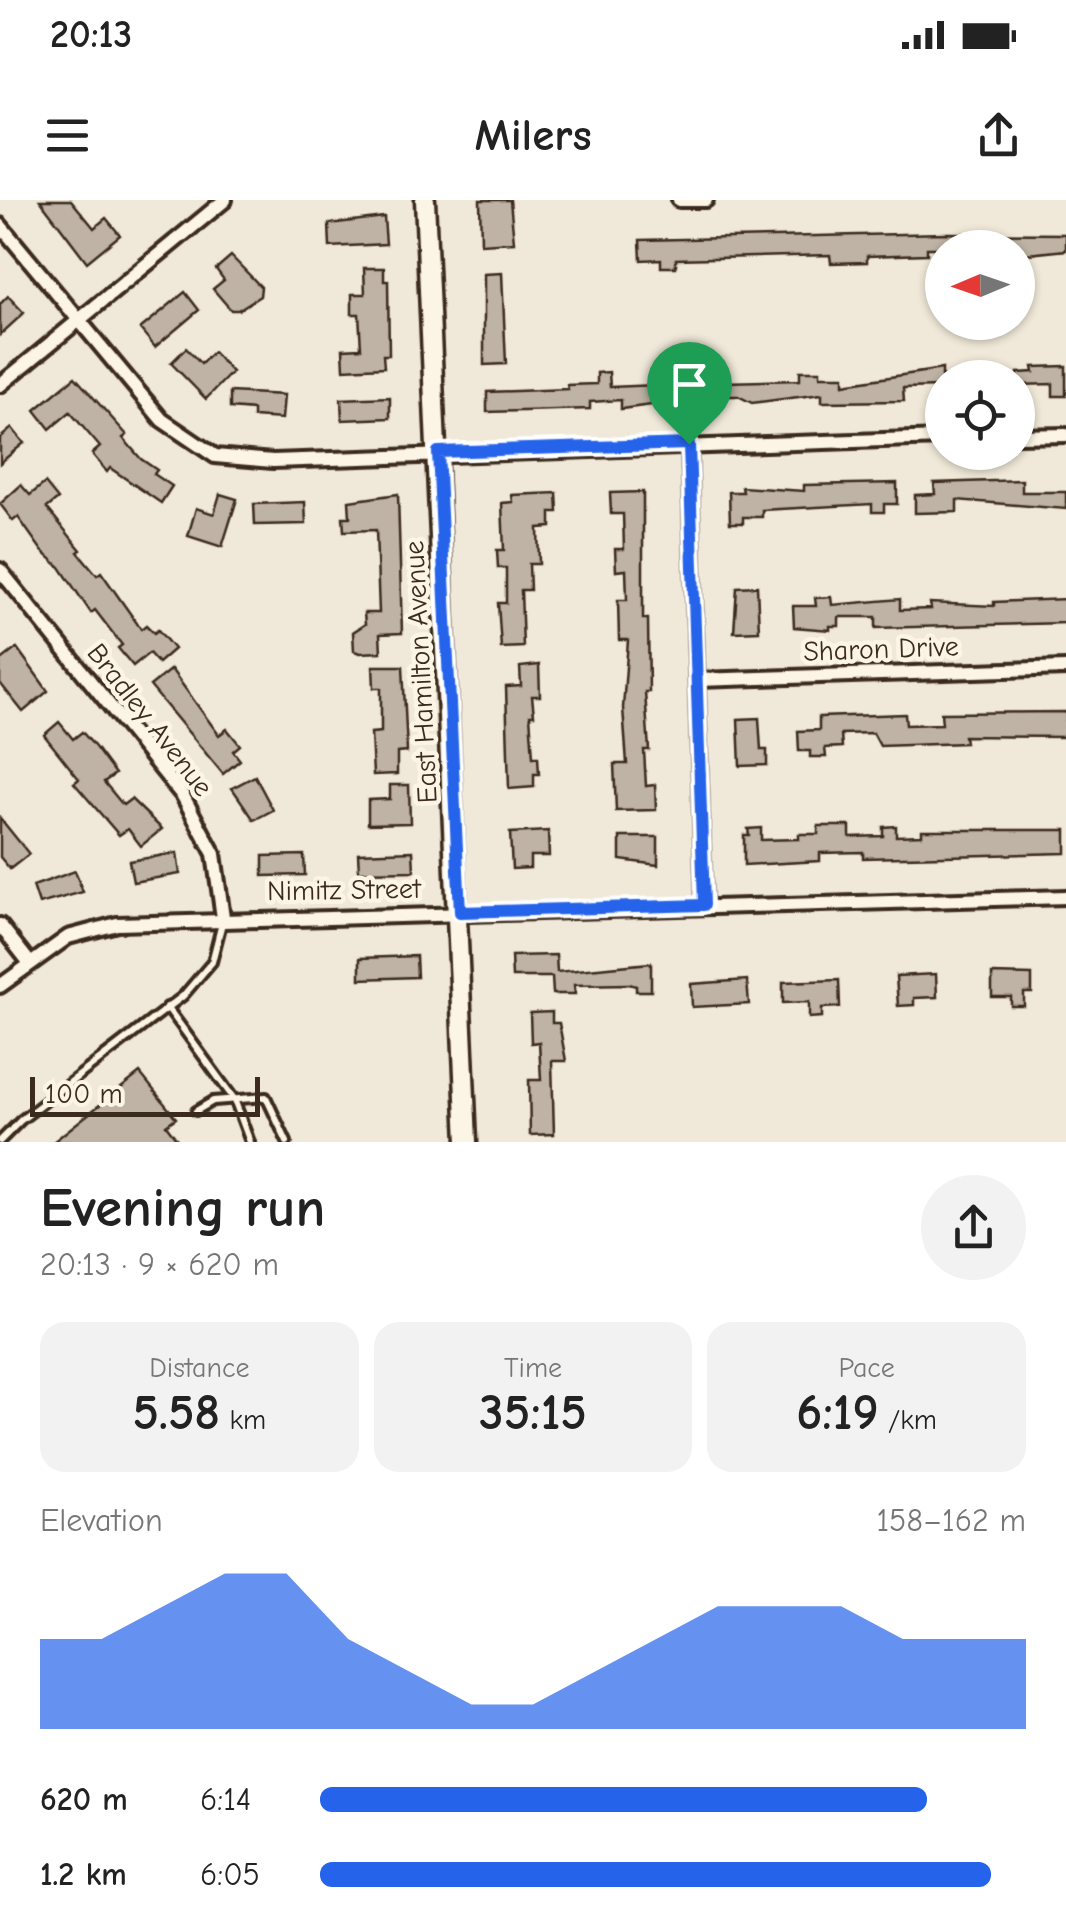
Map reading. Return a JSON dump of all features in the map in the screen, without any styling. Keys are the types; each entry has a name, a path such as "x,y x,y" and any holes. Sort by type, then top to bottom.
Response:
{"street":[{"path":"0,385 225,200"},
{"name":"East Hamilton Avenue","path":"425,200 460,912 467,1142"},
{"path":"680,200 706,200"},
{"path":"0,225 162,420 216,456 273,461 438,452 925,438"},
{"path":"1035,436 1066,435"},
{"path":"689,444 704,905"},
{"name":"Bradley Avenue","path":"0,570 183,796 214,854 223,918"},
{"name":"Sharon Drive","path":"697,680 1066,668"},
{"name":"Nimitz Street","path":"0,986 68,937 117,924 1066,897"},
{"path":"0,925 30,962"}],"lane":[{"path":"0,1141 21,1120 167,1007 212,962 223,918"},
{"path":"167,1007 234,1099 250,1142"},
{"path":"196,1111 212,1101 256,1095 272,1102 287,1142"}],"building":[{"path":"40,200 71,200 94,228 106,218 120,235 87,262"},
{"path":"480,200 510,200 514,242 481,244"},
{"path":"384,217 386,244 330,247 329,224"},
{"path":"925,233 925,254 867,256 867,262 831,263 830,255 676,259 676,267 661,267 661,259 641,260 640,240"},
{"path":"1035,234 1066,234 1066,250 1035,253"},
{"path":"231,256 261,287 260,296 238,310 231,310 213,289 224,280 216,269"},
{"path":"364,268 384,268 384,281 388,281 389,355 383,355 384,367 344,369 343,349 361,348 359,314 352,314 352,294 365,294"},
{"path":"502,273 506,364 484,365 484,274"},
{"path":"185,292 199,310 155,347 140,329"},
{"path":"8,296 24,313 0,335 0,304"},
{"path":"186,348 201,364 213,352 232,372 206,399 171,363"},
{"path":"707,365 707,378 723,378 723,382 800,380 800,371 820,371 820,376 844,376 844,384 925,372 925,387 903,388 904,401 822,402 822,394 752,403 738,396 708,396 708,406 682,407 682,401 621,409 621,400 590,402 590,409 487,412 487,392 568,389 567,385 597,384 597,373 609,372 610,387 681,384 681,366"},
{"path":"1066,366 1066,396 1053,396 1053,384 1035,385 1035,367"},
{"path":"75,377 127,435 123,438 141,459 157,470 154,474 172,486 161,503 110,468 107,472 92,454 100,447 70,412 50,429 35,410"},
{"path":"230,392 284,395 282,419 253,417 253,410 230,408"},
{"path":"390,397 390,418 342,420 341,399"},
{"path":"12,428 24,443 0,463 0,438"},
{"path":"1022,480 1022,492 1066,492 1066,509 957,500 957,512 915,513 915,495 935,494 934,483"},
{"path":"45,483 58,499 47,508 81,550 78,552 97,575 101,572 141,629 146,625 154,633 158,630 174,649 158,663 149,653 133,666 118,648 122,645 95,610 91,613 60,567 42,551 18,517 13,521 0,504 21,485 30,495"},
{"path":"897,483 897,504 884,504 884,512 872,512 872,504 762,510 762,517 743,517 743,523 730,523 729,492 743,492 742,487 804,491 804,485"},
{"path":"643,492 643,619 648,619 649,692 645,692 649,750 644,750 646,786 655,785 656,810 616,811 614,764 627,764 623,708 628,640 619,640 618,600 627,600 626,570 616,571 615,549 624,549 623,514 611,514 610,493"},
{"path":"557,493 558,512 551,512 551,527 538,528 539,564 529,564 530,590 521,590 523,647 501,648 498,603 506,603 506,568 498,568 497,550 504,550 502,503 513,502 512,495"},
{"path":"220,494 237,499 222,547 188,536 196,508 214,514"},
{"path":"398,494 402,633 380,634 381,652 360,653 354,651 353,632 365,624 364,613 379,613 376,530 344,531 343,517 350,517 349,501"},
{"path":"305,502 306,524 255,525 254,504"},
{"path":"757,586 759,631 734,632 737,587"},
{"path":"831,597 832,605 900,599 900,610 931,609 930,603 994,606 994,602 1066,599 1066,623 876,628 876,617 839,617 839,626 830,626 830,630 794,627 793,606 816,606 815,598"},
{"path":"17,648 48,691 23,712 0,683 0,661"},
{"path":"539,665 540,696 532,696 534,715 530,715 533,757 538,757 539,774 534,774 534,787 509,789 506,687 521,686 520,667"},
{"path":"373,666 403,666 407,752 397,753 397,774 373,775 371,733 381,732 381,688 374,688"},
{"path":"171,669 219,735 227,729 240,745 233,751 240,760 223,774 150,686"},
{"path":"1066,712 1066,737 964,736 965,743 880,746 873,733 841,734 842,747 825,748 826,757 810,757 810,751 799,751 798,731 819,730 819,717 905,714 906,725 942,724 941,713"},
{"path":"759,718 761,750 767,750 767,765 740,766 738,719"},
{"path":"59,722 73,739 82,732 95,747 115,774 104,782 123,805 131,799 162,829 141,846 128,829 119,835 74,783 79,779 44,735"},
{"path":"255,776 273,810 254,820 232,788"},
{"path":"390,785 409,785 410,823 368,824 368,800 390,799"},
{"path":"0,818 29,854 10,869 0,857"},
{"path":"818,826 850,826 850,837 883,836 883,827 896,826 896,836 922,835 922,830 1066,830 1066,853 863,858 863,852 820,853 820,861 744,865 744,835 749,835 748,829 761,828 761,840 799,839 799,834 818,834"},
{"path":"548,831 549,856 530,856 530,868 512,869 510,833"},
{"path":"620,837 658,837 658,865 620,860"},
{"path":"413,851 414,871 359,872 358,853"},
{"path":"177,853 180,874 133,882 129,861"},
{"path":"304,855 305,875 263,876 263,856"},
{"path":"75,871 83,892 39,904 33,886"},
{"path":"556,955 557,972 651,963 651,991 636,991 636,986 629,984 574,985 575,994 553,994 552,977 512,977 511,956"},
{"path":"416,956 417,977 360,979 360,958"},
{"path":"936,974 937,997 914,998 914,1005 898,1006 896,976"},
{"path":"992,974 1032,975 1032,993 1024,993 1024,1006 1011,1006 1011,997 992,997"},
{"path":"747,980 749,1004 692,1007 691,984"},
{"path":"839,980 840,1007 822,1008 822,1017 809,1018 809,1002 783,1003 783,982"},
{"path":"552,1012 552,1023 559,1023 566,1061 552,1061 554,1134 530,1135 529,1080 541,1080 539,1042 531,1043 530,1013"},
{"path":"140,1073 176,1118 166,1125 179,1142 53,1142"}],"route":[{"path":"689,444 704,905 460,912 438,452 689,444"}]}
